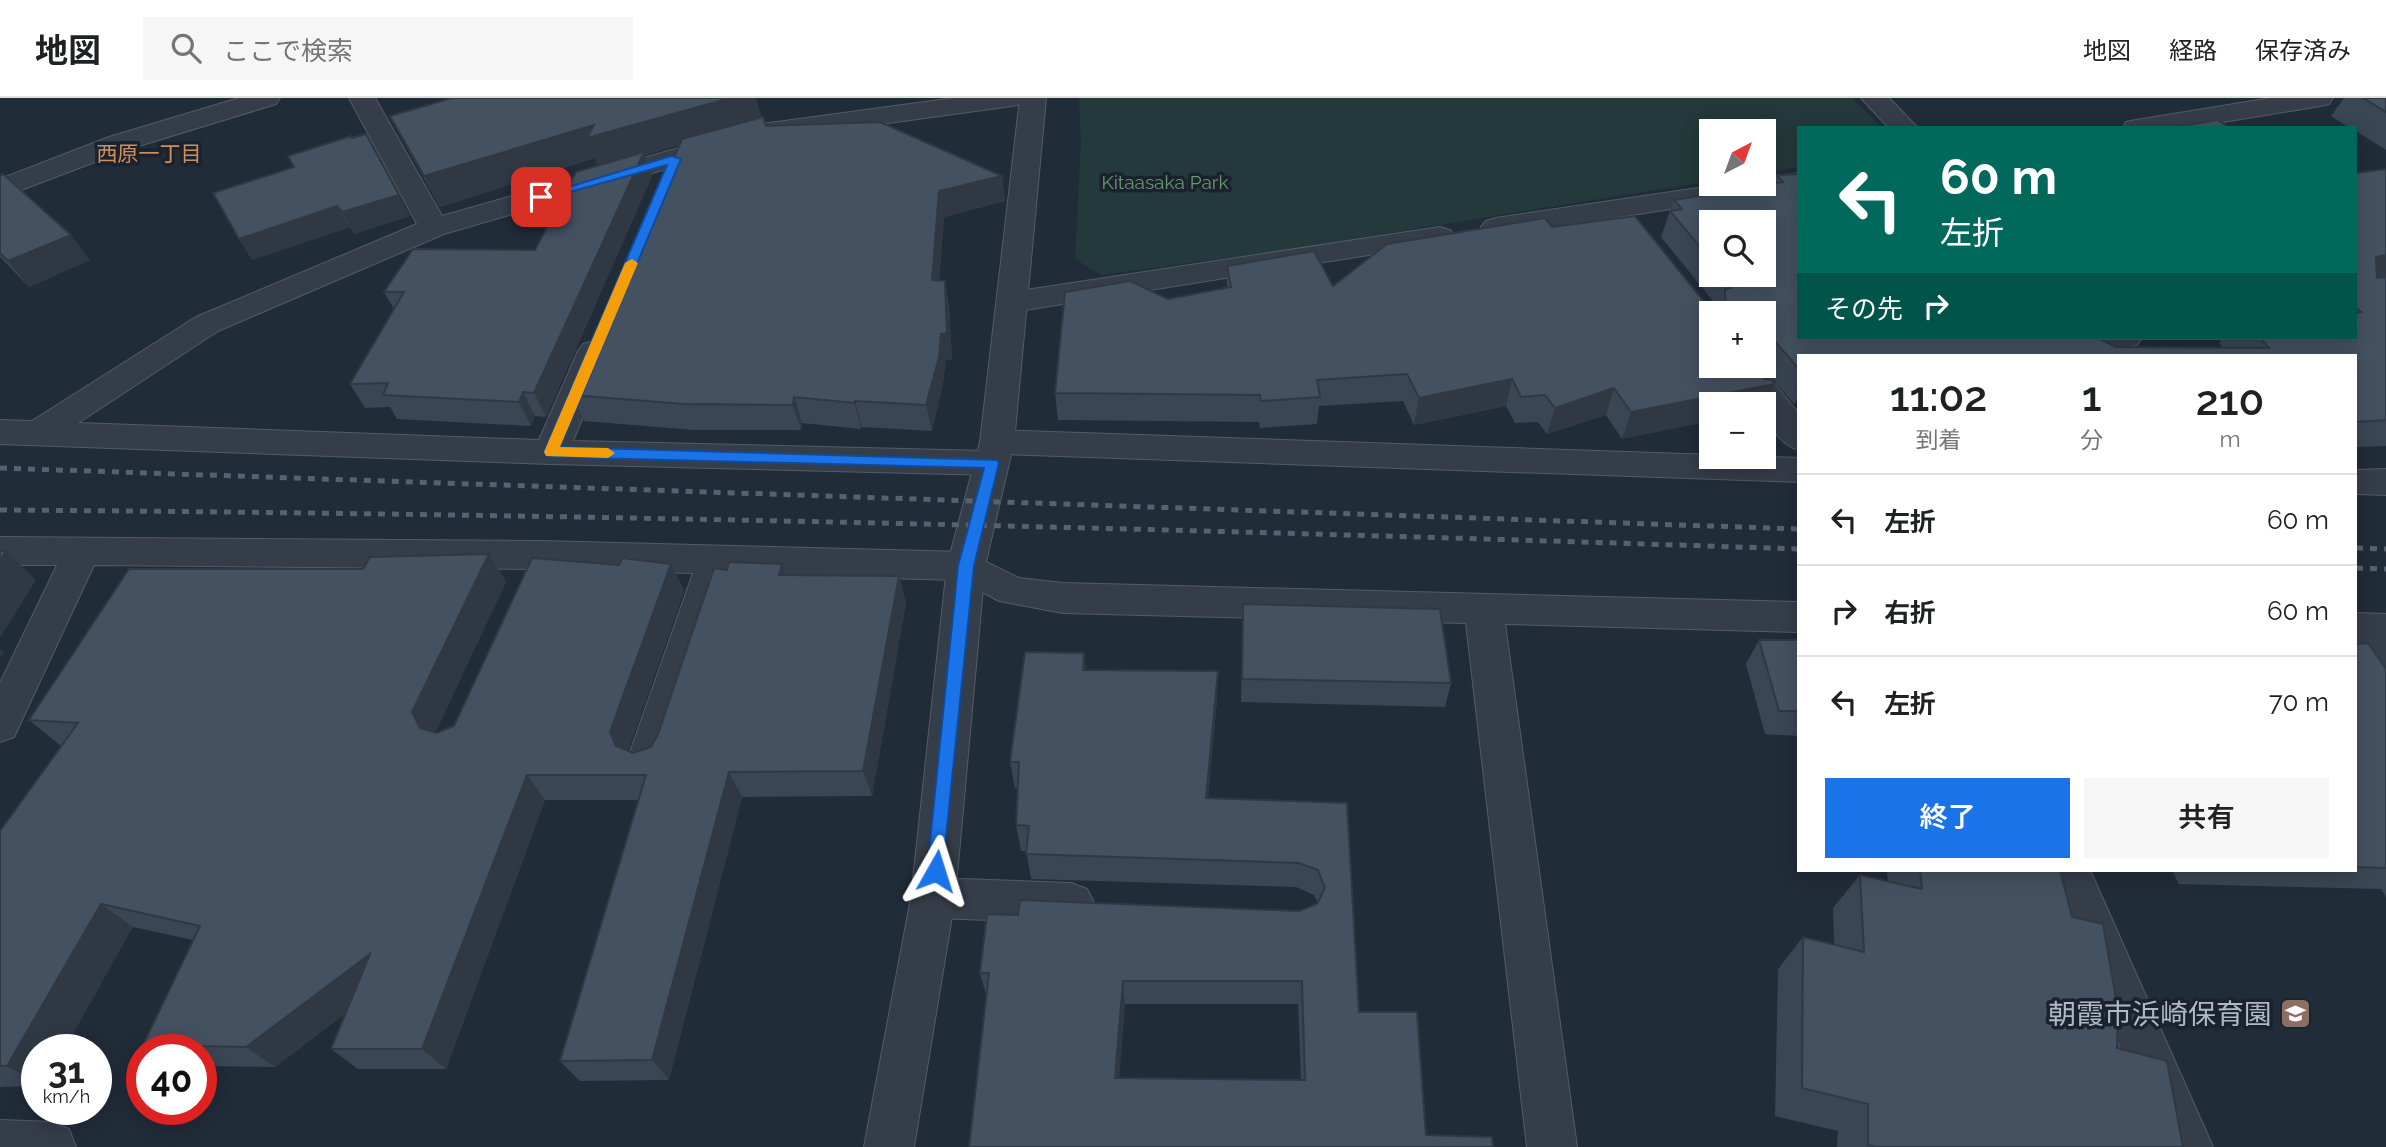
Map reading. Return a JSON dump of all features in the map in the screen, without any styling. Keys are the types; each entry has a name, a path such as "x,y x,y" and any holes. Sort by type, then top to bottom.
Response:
{"street":[{"path":"0,190 119,143 267,98"},
{"path":"362,98 434,228"},
{"path":"37,434 207,324 434,228 761,132 1012,98"},
{"path":"889,1147 933,898 966,566 995,453 1034,98"},
{"path":"1874,98 1903,126"},
{"path":"2148,126 2320,98"},
{"path":"659,197 676,159"},
{"path":"1013,302 1627,219 1797,181"},
{"path":"551,452 605,324"},
{"path":"1752,378 1797,435"},
{"path":"0,432 551,452 995,453 1797,470"},
{"path":"2357,482 2386,482"},
{"path":"0,551 540,555 966,566 1012,591 1063,598 1797,617"},
{"path":"0,725 82,551"},
{"path":"523,592 540,555"},
{"path":"649,758 716,559"},
{"path":"1484,610 1552,1147"},
{"path":"2357,629 2386,629"},
{"path":"2357,630 2386,656"},
{"path":"2069,872 2188,1147"},
{"path":"933,898 1106,904"},
{"path":"0,1145 51,1147"}],"green space":[{"name":"Kitaasaka Park","path":"1079,98 1852,98 1880,126 1797,126 1797,167 1776,171 1776,119 1699,119 1699,183 1279,251 1101,275 1075,259 1081,141"}],"building":[{"path":"452,98 730,98 587,138 594,125 424,176 390,116"},
{"path":"2363,98 2386,98 2386,112"},
{"path":"763,117 766,126 880,122 1002,176 939,191 932,280 945,281 947,333 941,334 939,357 926,405 855,403 794,397 793,405 684,404 572,395 682,139"},
{"path":"2218,120 2226,126 2181,126"},
{"path":"366,134 399,195 342,212 337,206 239,239 213,193 294,167 288,156 351,136 352,138"},
{"path":"644,152 534,393 523,392 519,402 383,395 388,383 350,384 404,292 384,292 413,249 535,250 576,172"},
{"path":"2386,169 2386,255 2376,257 2377,278 2386,277 2386,420 2357,422 2357,354 1797,354 1797,367 1776,343 1776,301 1725,301 1725,289 1731,287 1776,287 1776,210 1699,210 1699,246 1670,211 1682,209 1674,200 1699,196 1776,196 1776,183 1783,182 1777,175 1797,174 1797,340 2102,340 2116,347 2269,348 2262,340 2357,340 2357,313 2361,312 2357,309 2357,173"},
{"path":"3,174 71,235 8,261 0,253 0,176"},
{"path":"1635,216 1703,301 1699,301 1699,378 1763,378 1773,380 1774,384 1733,392 1699,392 1699,399 1631,412 1614,388 1555,408 1545,395 1521,397 1512,379 1419,398 1407,374 1317,380 1320,397 1261,401 1260,395 1055,393 1065,292 1130,281 1168,299 1231,287 1227,266 1314,251 1333,286 1387,244 1545,218 1552,227"},
{"path":"489,554 412,712 420,728 437,733 454,726 532,558 619,565 622,558 671,564 610,732 616,746 633,753 651,747 658,734 714,568 727,570 729,562 782,564 779,575 899,576 863,771 729,772 652,1060 560,1061 646,775 527,775 422,1049 331,1049 370,954 246,1047 217,1046 217,1034 148,1034 200,926 101,904 26,1034 21,1034 21,1042 7,1066 0,1066 0,831 78,723 29,720 129,569 363,569 370,557"},
{"path":"1243,604 1440,609 1451,683 1242,679"},
{"path":"1759,640 1797,640 1797,711 1779,711"},
{"path":"2368,643 2386,669 2386,868 2357,867 2357,644"},
{"path":"1025,652 1084,653 1083,670 1218,671 1206,798 1347,803 1359,1012 1417,1012 1426,1135 1492,1137 1493,1147 969,1147 989,973 980,973 987,914 1018,915 1020,900 1299,911 1317,904 1325,888 1318,870 1299,863 1026,854 1029,826 1016,825 1019,762 1010,762","holes":["1123,981 1302,981 1305,1080 1115,1078"]},
{"path":"1920,872 2061,872 2072,917 2103,924 2118,1010 2117,1048 2167,1061 2183,1147 1876,1147 1868,1145 1868,1104 1802,1088 1803,937 1864,952 1860,875 1922,889"}],"railway":[{"path":"0,468 1797,529"},
{"path":"0,510 900,524 1797,549"},
{"path":"2357,548 2386,549"},
{"path":"2357,568 2386,569"}],"slow traffic":[{"path":"608,453 551,452 632,263"}],"place":[{"name":"朝霞市浜崎保育園","path":"2295,1014"}],"district":[{"name":"西原一丁目","path":"149,153"}],"route":[{"path":"541,197 676,159 551,452 992,463 966,566 936,871"}]}
